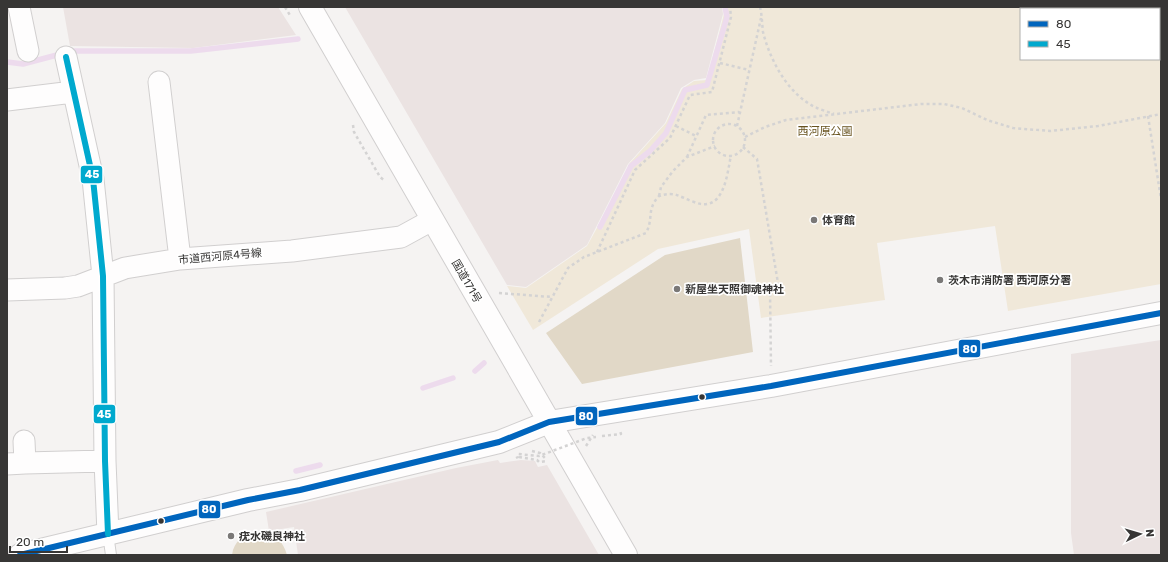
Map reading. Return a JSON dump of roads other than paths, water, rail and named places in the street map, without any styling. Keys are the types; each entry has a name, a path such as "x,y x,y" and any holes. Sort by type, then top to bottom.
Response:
{"main road":[{"name":"国道171号","path":"310,7 626,555"},
{"path":"20,555 248,500 300,490 500,442 549,422 771,386 1161,313"}],"street":[{"path":"19,7 28,51"},
{"path":"66,57 93,178 103,276 104,461 108,534"},
{"path":"159,82 180,259"},
{"path":"7,100 74,92"},
{"name":"市道西河原4号線","path":"7,290 65,288 78,286 125,268 180,259 292,251 401,237 432,220"},
{"path":"24,440 16,464 104,461"}],"lane":[{"path":"108,534 111,555"}],"waterway":[{"path":"600,227 631,166 650,151 666,133 685,90 707,85 727,17 725,7"},
{"path":"7,62 23,64 72,51 191,51 298,39"},
{"path":"475,371 484,363"},
{"path":"423,388 453,378"},
{"path":"296,471 320,465"}],"place":[{"name":"体育館","path":"814,220"},
{"name":"茨木市消防署 西河原分署","path":"940,280"},
{"name":"新屋坐天照御魂神社","path":"677,289"},
{"name":"疣水磯良神社","path":"231,536"}],"park label":[{"name":"西河原公園","path":"825,131"}]}
